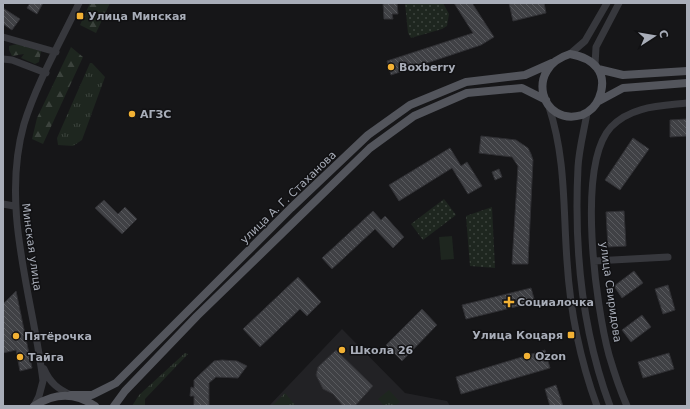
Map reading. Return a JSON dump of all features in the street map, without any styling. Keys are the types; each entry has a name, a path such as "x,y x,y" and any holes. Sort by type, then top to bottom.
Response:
{"main road":[{"path":"596,67 602,82 602,90 597,102 587,113 574,117 561,116 547,104 542,85 544,73 559,57 570,54 583,56 596,67 623,75 687,71"},
{"name":"улица А. Г. Стаханова","path":"34,406 45,399 58,395 92,395 116,383 297,202 368,135 410,105 466,82 525,75 552,63"},
{"path":"597,102 624,88 687,83"},
{"name":"улица А. Г. Стаханова","path":"114,406 125,391 198,316 370,148 414,116 467,93 522,88 547,104"},
{"path":"71,395 83,399 95,406"}],"street":[{"name":"Минская улица","path":"34,406 39,396 43,381 20,253 14,206 17,154 24,126 46,73 79,3"},
{"path":"570,54 585,41 607,3"},
{"path":"596,67 596,47 619,3"},
{"path":"3,37 56,52"},
{"path":"3,59 12,60 46,73"},
{"name":"улица Свиридова","path":"627,406 609,354 594,261 592,187 596,157 610,128 625,116 647,107 687,103"},
{"path":"547,104 557,131 562,157 566,259 573,318 590,389 597,406"},
{"path":"587,113 578,166 580,270 592,344 610,406"},
{"path":"3,204 14,206"},
{"path":"594,261 668,257"},
{"path":"40,362 48,378 58,389 71,395"}],"shaded area":[{"name":"Школа 26","path":"342,329 405,393 447,401 450,406 269,406"}],"green space":[{"path":"90,3 110,3 96,33 80,25"},
{"path":"405,3 443,3 449,14 447,26 442,29 411,38 408,33"},
{"path":"17,44 41,51 39,62 35,64 21,58 24,54 12,56 9,46"},
{"path":"71,47 83,57 43,144 32,139 37,118"},
{"path":"90,63 92,63 105,77 82,140 73,146 58,145 57,138"},
{"path":"444,199 456,215 423,240 411,224"},
{"path":"492,207 495,268 470,266 466,216"},
{"path":"452,236 454,259 441,260 439,237"},
{"path":"185,353 188,354 145,399 145,406 132,406 139,395"},
{"path":"389,390 400,402 395,406 384,406 378,399"},
{"path":"285,393 296,406 272,406"}],"building":[{"path":"30,3 43,3 37,14 27,8"},
{"path":"383,3 397,3 398,14 392,14 393,19 384,19"},
{"path":"454,3 472,3 494,37 481,45 391,75 387,61 473,33"},
{"path":"509,3 544,3 546,13 513,21"},
{"path":"3,8 20,19 12,30 3,24"},
{"path":"687,119 687,136 670,137 670,120"},
{"path":"481,136 516,140 528,148 531,154 533,160 528,264 512,264 518,166 512,157 479,153"},
{"path":"633,138 649,149 620,190 605,180"},
{"path":"450,148 461,166 467,162 482,186 468,194 452,168 399,201 389,185"},
{"path":"499,169 502,177 495,180 492,172"},
{"path":"104,200 118,214 125,207 137,219 122,234 95,208"},
{"path":"373,211 381,220 385,216 404,237 393,248 375,229 332,269 322,258"},
{"path":"624,211 626,246 608,247 606,212"},
{"path":"634,271 643,283 622,298 614,286"},
{"path":"298,277 321,302 307,316 300,309 260,347 243,329"},
{"path":"668,285 675,310 663,314 655,289"},
{"path":"531,288 535,302 466,319 462,305"},
{"path":"16,291 32,368 20,371 16,350 3,353 3,304"},
{"path":"422,309 437,325 402,361 386,345"},
{"path":"642,315 651,327 631,342 622,330"},
{"path":"336,350 373,386 355,406 343,406 333,394 323,389 316,375 318,367"},
{"path":"545,350 550,368 461,394 456,377"},
{"path":"669,353 674,369 643,378 638,362"},
{"path":"214,361 237,361 247,366 238,378 216,377 209,383 209,406 194,406 194,396 190,396 191,387 194,388 194,380"},
{"path":"556,385 563,406 550,406 545,389"}],"place":[{"name":"Улица Минская","path":"80,16"},
{"name":"Boxberry","path":"391,67"},
{"name":"АГЗС","path":"132,114"},
{"name":"Социалочка","path":"509,302"},
{"name":"Улица Коцаря","path":"571,335"},
{"name":"Пятёрочка","path":"16,336"},
{"name":"Школа 26","path":"342,350"},
{"name":"Ozon","path":"527,356"},
{"name":"Тайга","path":"20,357"}]}
